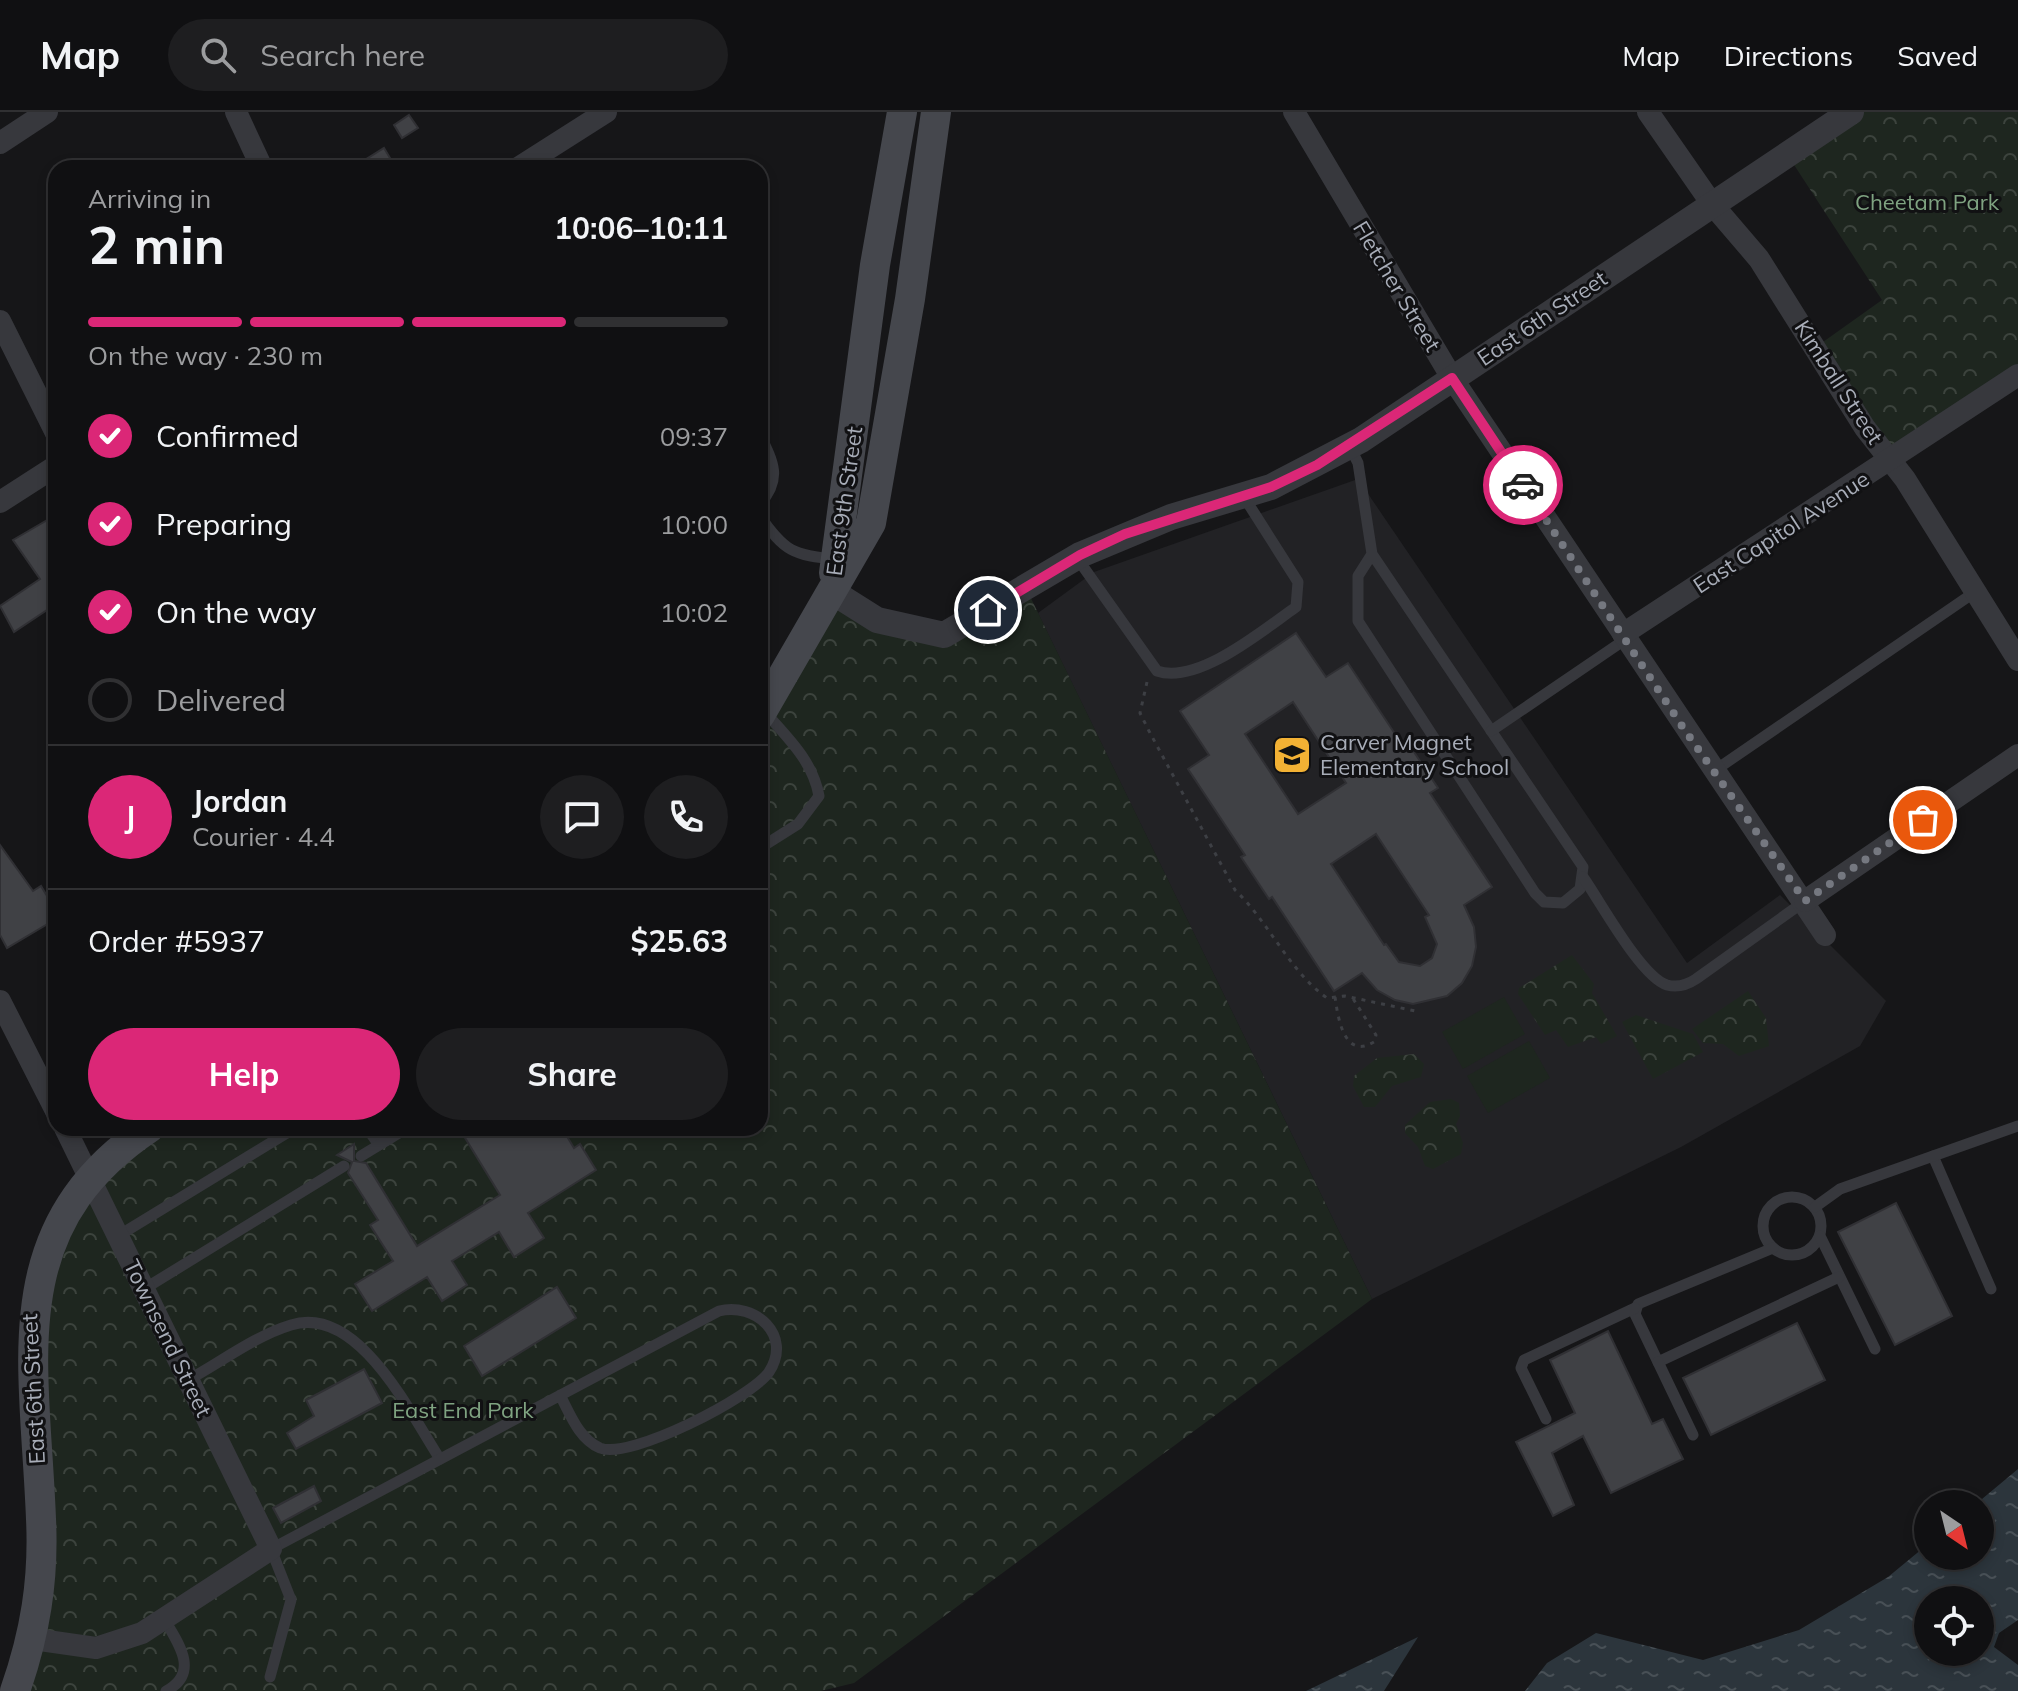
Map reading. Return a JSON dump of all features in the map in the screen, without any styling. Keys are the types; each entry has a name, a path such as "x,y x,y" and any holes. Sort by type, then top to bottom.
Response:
{"main road":[{"name":"East 9th Street","path":"831,591 875,265 902,112"},
{"name":"East 9th Street","path":"831,591 871,523 910,299 936,112"},
{"path":"768,701 831,591"},
{"name":"East 6th Street","path":"15,1691 33,1639 41,1571 41,1519 28,1350 29,1304 37,1266 57,1219 87,1172 138,1136"}],"street":[{"path":"0,143 47,112"},
{"path":"236,112 258,160"},
{"name":"Fletcher Street","path":"1294,112 1452,378 1825,935"},
{"name":"Kimball Street","path":"1648,112 1712,204 1759,259 1848,402 1891,461 2018,660"},
{"path":"529,160 594,115"},
{"name":"East 6th Street","path":"831,591 877,620 944,635 1076,557 1171,517 1244,496 1317,465 1712,204 1839,115"},
{"path":"0,321 48,417"},
{"name":"East Capitol Avenue","path":"1624,636 2018,375"},
{"path":"0,502 48,471"},
{"path":"1805,901 2018,755"},
{"path":"0,1001 48,1095"},
{"name":"Townsend Street","path":"69,1136 271,1549"},
{"path":"33,1639 96,1648 142,1633 271,1549"}],"lane":[{"path":"1350,446 1358,463 1372,554 1583,867 1580,889 1563,903 1544,902 1475,803 1358,621 1358,576 1372,554"},
{"path":"768,451 774,463 775,479 768,491"},
{"path":"1076,557 1157,671 1172,676 1197,669 1230,652 1296,607 1298,582 1244,496"},
{"path":"768,527 779,542 792,552 837,560"},
{"path":"1714,771 1975,592"},
{"path":"1491,731 1624,636"},
{"path":"768,719 803,757 816,777 819,796 798,824 768,843"},
{"path":"1583,877 1648,973 1668,986 1683,986 1696,979 1805,901"},
{"path":"1815,1207 1840,1189 2018,1126"},
{"path":"118,1236 282,1136"},
{"path":"373,1136 379,1145"},
{"path":"361,1156 394,1136"},
{"path":"1933,1156 1991,1289"},
{"path":"144,1289 344,1166"},
{"path":"1546,1419 1521,1368 1524,1360 1773,1248 1797,1255 1815,1245 1820,1236 1822,1221 1815,1207 1797,1197 1787,1197 1770,1207 1763,1226 1773,1248"},
{"path":"1820,1236 1875,1349"},
{"path":"1658,1362 1839,1277"},
{"path":"270,1677 291,1600 271,1549 560,1395 719,1311 735,1307 750,1310 771,1331 776,1344 774,1361 761,1380 664,1437 637,1447 619,1451 594,1445 575,1423 560,1395"},
{"path":"1635,1308 1693,1435"},
{"path":"188,1380 274,1332 293,1324 319,1322 348,1336 382,1370 440,1459"},
{"path":"164,1619 183,1652 185,1673 179,1684 166,1691"}],"path":[{"path":"1157,671 1143,686 1140,713 1235,890 1253,906 1310,986 1327,998 1352,997 1420,1012"},
{"path":"1335,997 1345,1038 1354,1046 1364,1048 1374,1042 1376,1035 1352,997"}],"shaded area":[{"path":"1358,479 1687,963 1780,895 1886,1001 1860,1046 1681,1147 1372,1299 1038,613 1094,572"}],"green space":[{"name":"Cheetam Park","path":"1851,112 2018,112 2018,377 1891,460 1816,347 1882,300 1787,154"},
{"name":"East End Park","path":"1025,586 1372,1299 854,1683 821,1691 11,1691 33,1639 29,1304 57,1219 150,1136 768,1136 768,701 831,591 944,635"},
{"path":"1572,955 1594,984 1592,993 1617,1036 1601,1044 1596,1037 1568,1047 1556,1030 1545,1035 1518,994 1519,988"},
{"path":"1748,991 1766,1018 1769,1046 1739,1056 1723,1044 1703,1043 1692,1029"},
{"path":"1504,997 1525,1034 1463,1069 1442,1032"},
{"path":"1636,1015 1693,1034 1703,1052 1653,1079 1622,1022"},
{"path":"1529,1041 1550,1078 1488,1113 1467,1076"},
{"path":"1414,1054 1424,1064 1421,1077 1392,1086 1375,1107 1364,1107 1353,1086 1354,1076 1377,1058"},
{"path":"1451,1099 1459,1103 1460,1116 1456,1124 1463,1143 1461,1154 1433,1169 1425,1166 1418,1147 1405,1133 1405,1125 1430,1102"}],"water":[{"path":"2018,1469 2018,1620 1999,1633 1994,1647 2018,1665 2018,1691 1525,1691 1547,1663 1596,1633 1703,1660 1799,1630 1888,1577 1914,1556 1914,1570 1994,1570 1993,1490"},
{"path":"1418,1637 1384,1691 1306,1691"}],"building":[{"path":"409,115 418,128 402,138 394,125"},
{"path":"384,148 391,160 365,160"},
{"path":"48,520 48,609 14,632 0,606 40,579 13,540"},
{"path":"1296,633 1326,677 1348,663 1405,749 1410,746 1438,788 1430,793 1492,887 1464,905 1474,927 1476,947 1472,966 1462,983 1447,996 1413,1004 1395,1000 1377,990 1362,973 1334,991 1272,897 1269,899 1241,857 1245,855 1188,769 1209,755 1180,711","holes":["1293,702 1346,783 1298,814 1245,734","1376,834 1429,915 1425,917 1437,944 1432,958 1420,966 1399,962 1384,945 1331,864"]},
{"path":"0,845 33,891 41,886 48,898 48,924 7,948 0,935"},
{"path":"464,1136 567,1136 574,1148 580,1144 596,1170 528,1213 544,1238 514,1257 499,1232 452,1261 467,1285 442,1301 427,1277 372,1311 355,1284 393,1261 370,1225 378,1220 348,1173 352,1162 337,1155 354,1144 354,1161 366,1163 417,1246 500,1195"},
{"path":"1896,1203 1952,1316 1895,1345 1838,1232"},
{"path":"557,1287 576,1318 482,1376 464,1346"},
{"path":"1797,1323 1825,1380 1711,1435 1683,1378"},
{"path":"1608,1331 1652,1424 1663,1419 1683,1459 1611,1493 1583,1436 1552,1453 1574,1505 1553,1516 1516,1442 1575,1413 1550,1360"},
{"path":"364,1369 382,1403 296,1449 287,1433 314,1416 306,1400"},
{"path":"314,1486 321,1501 281,1523 273,1508"}],"way so far":[{"path":"1523,485 1684,729 1805,901 1923,820"}],"place":[{"name":"Carver Magnet Elementary School","path":"1292,755"}],"route":[{"path":"988,610 1080,555 1125,534 1271,487 1317,465 1361,440 1452,378 1523,485"}]}
